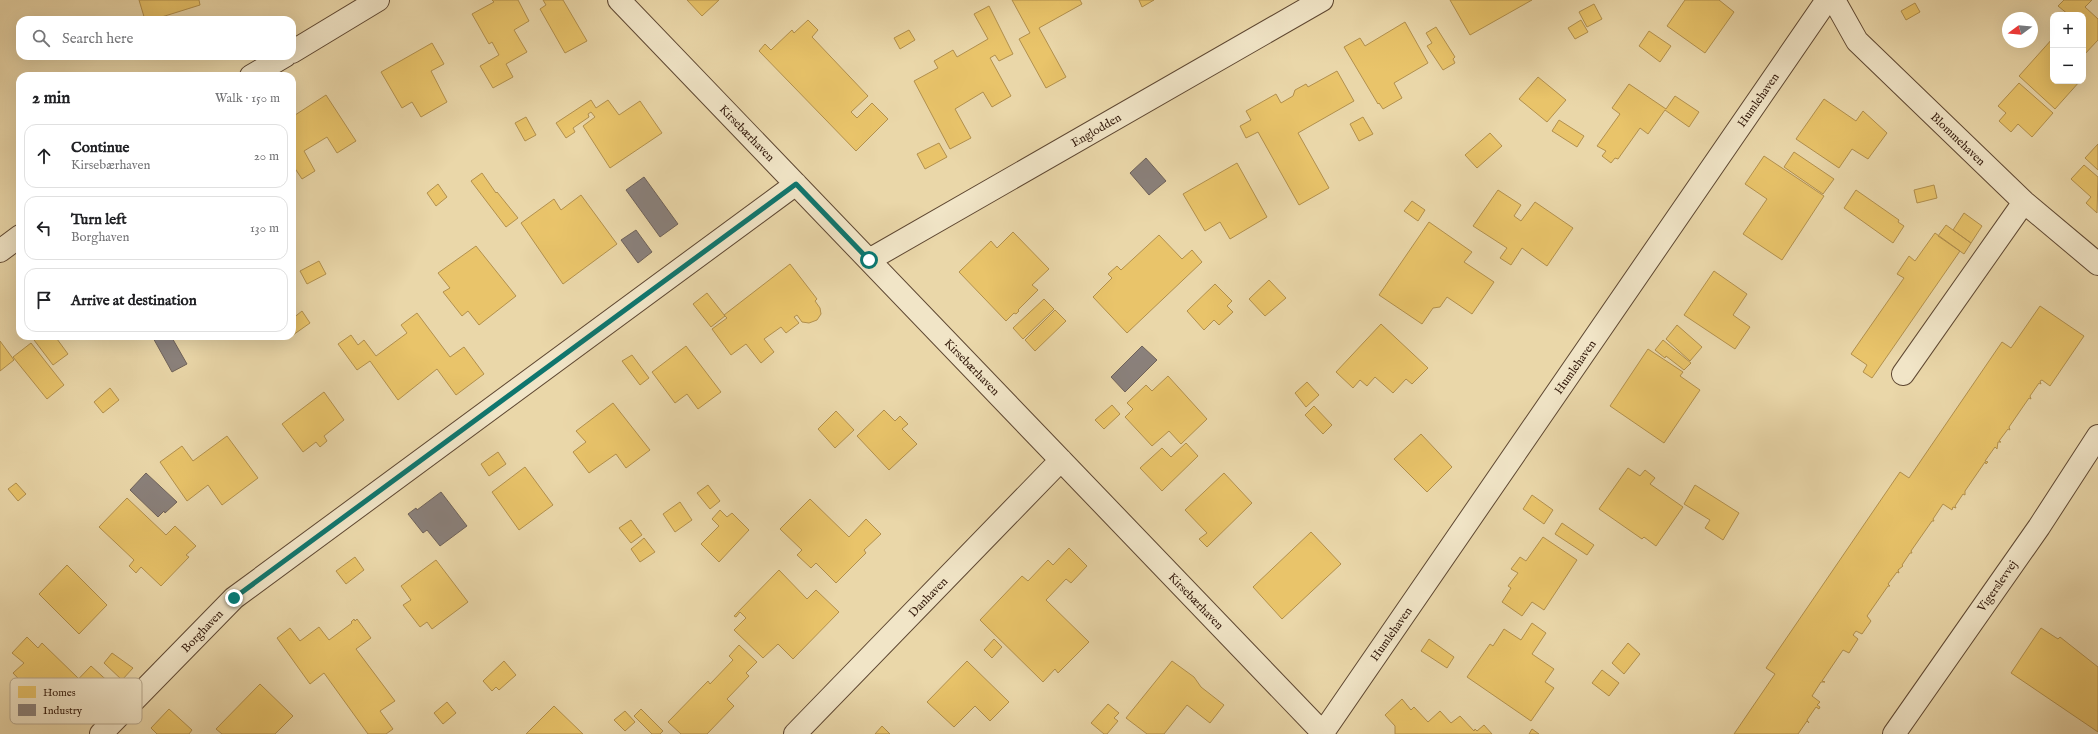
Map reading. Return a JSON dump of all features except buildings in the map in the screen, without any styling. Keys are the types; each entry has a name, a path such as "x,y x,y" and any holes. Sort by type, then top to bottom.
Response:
{"street":[{"path":"296,50 378,0"},
{"name":"Kirsebærhaven","path":"619,0 1323,734"},
{"name":"Englodden","path":"869,260 1322,0"},
{"name":"Humlehaven","path":"1323,734 1827,0"},
{"name":"Blommehaven","path":"1834,0 1857,41 2024,202 2098,264"},
{"path":"258,72 277,60"},
{"name":"Borghaven","path":"142,692 234,598 796,184"},
{"path":"1902,374 2024,202"},
{"path":"0,251 16,239"},
{"name":"Vigerslevvej","path":"1894,734 2039,527 2098,436"},
{"name":"Danhaven","path":"795,734 1061,460"},
{"name":"Borghaven","path":"101,734 111,724"}],"route":[{"path":"234,598 796,184 869,260"}]}
